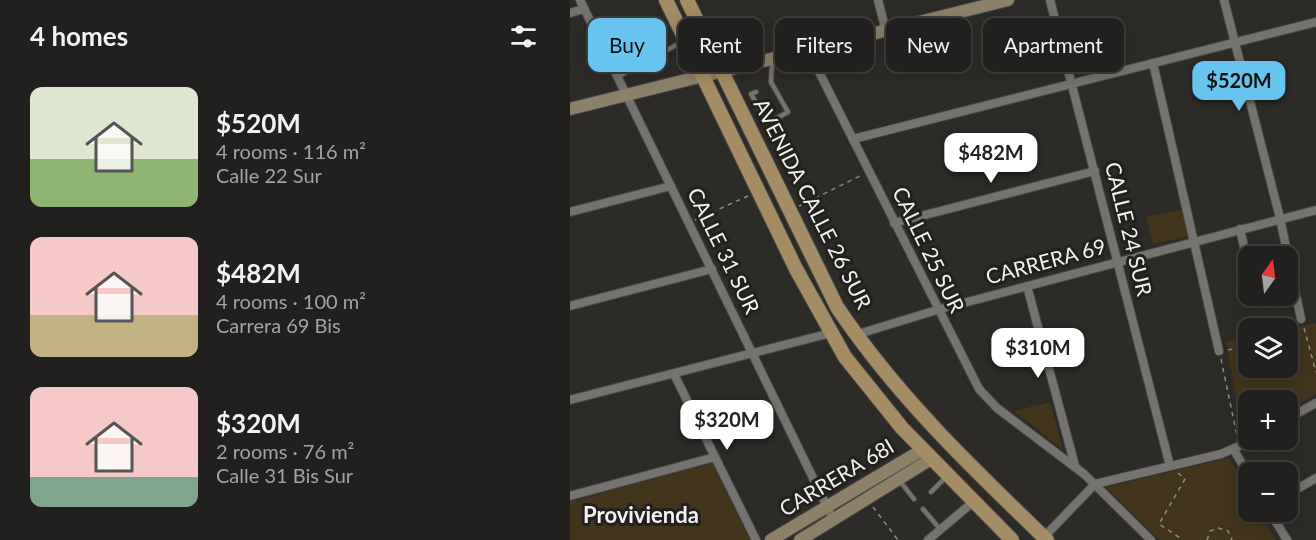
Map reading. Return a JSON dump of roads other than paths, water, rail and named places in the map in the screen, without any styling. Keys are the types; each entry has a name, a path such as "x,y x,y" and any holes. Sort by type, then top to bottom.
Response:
{"main road":[{"name":"AVENIDA CALLE 26 SUR","path":"666,0 678,24"},
{"name":"AVENIDA CALLE 26 SUR","path":"687,0 696,18"},
{"name":"AVENIDA CALLE 26 SUR","path":"700,72 795,269 831,333 862,380 927,455 1012,540"},
{"name":"AVENIDA CALLE 26 SUR","path":"723,72 821,277 855,334 950,446 1045,539"}],"street":[{"name":"CALLE 31 SUR","path":"580,0 833,519"},
{"path":"874,34 886,31 878,0"},
{"path":"937,18 1008,0"},
{"name":"CALLE 24 SUR","path":"1050,0 1170,466"},
{"path":"1224,0 1280,218 1301,319"},
{"path":"570,13 584,9"},
{"path":"853,139 1235,42 1315,25"},
{"path":"763,61 775,58"},
{"path":"1153,63 1219,351"},
{"path":"570,109 719,72"},
{"name":"CALLE 25 SUR","path":"819,72 971,377 988,400 1075,466 1151,540"},
{"path":"894,223 1095,171"},
{"path":"570,212 671,186"},
{"name":"CARRERA 69","path":"855,334 1280,218 1315,213"},
{"path":"1240,229 1244,246"},
{"path":"570,306 712,269"},
{"path":"1027,286 1075,466"},
{"path":"570,400 831,333"},
{"path":"674,374 756,540"},
{"path":"1298,414 1316,403"},
{"path":"1045,539 1095,484 1237,449 1243,462"},
{"name":"CARRERA 68I","path":"800,540 898,479 927,455"},
{"name":"CARRERA 68I","path":"771,540 827,506 927,455"},
{"path":"570,496 715,457"},
{"path":"1298,489 1316,478"},
{"path":"928,540 973,502"},
{"path":"1276,522 1287,540"}],"lane":[{"path":"667,50 678,44"},
{"path":"756,92 751,94 768,123 788,112 771,82 772,59"},
{"path":"618,77 627,72"},
{"path":"766,86 771,82"},
{"path":"931,492 947,476"},
{"path":"898,479 915,499"},
{"path":"923,509 941,530"}],"district":[{"name":"Provivienda","path":"641,515"}]}
